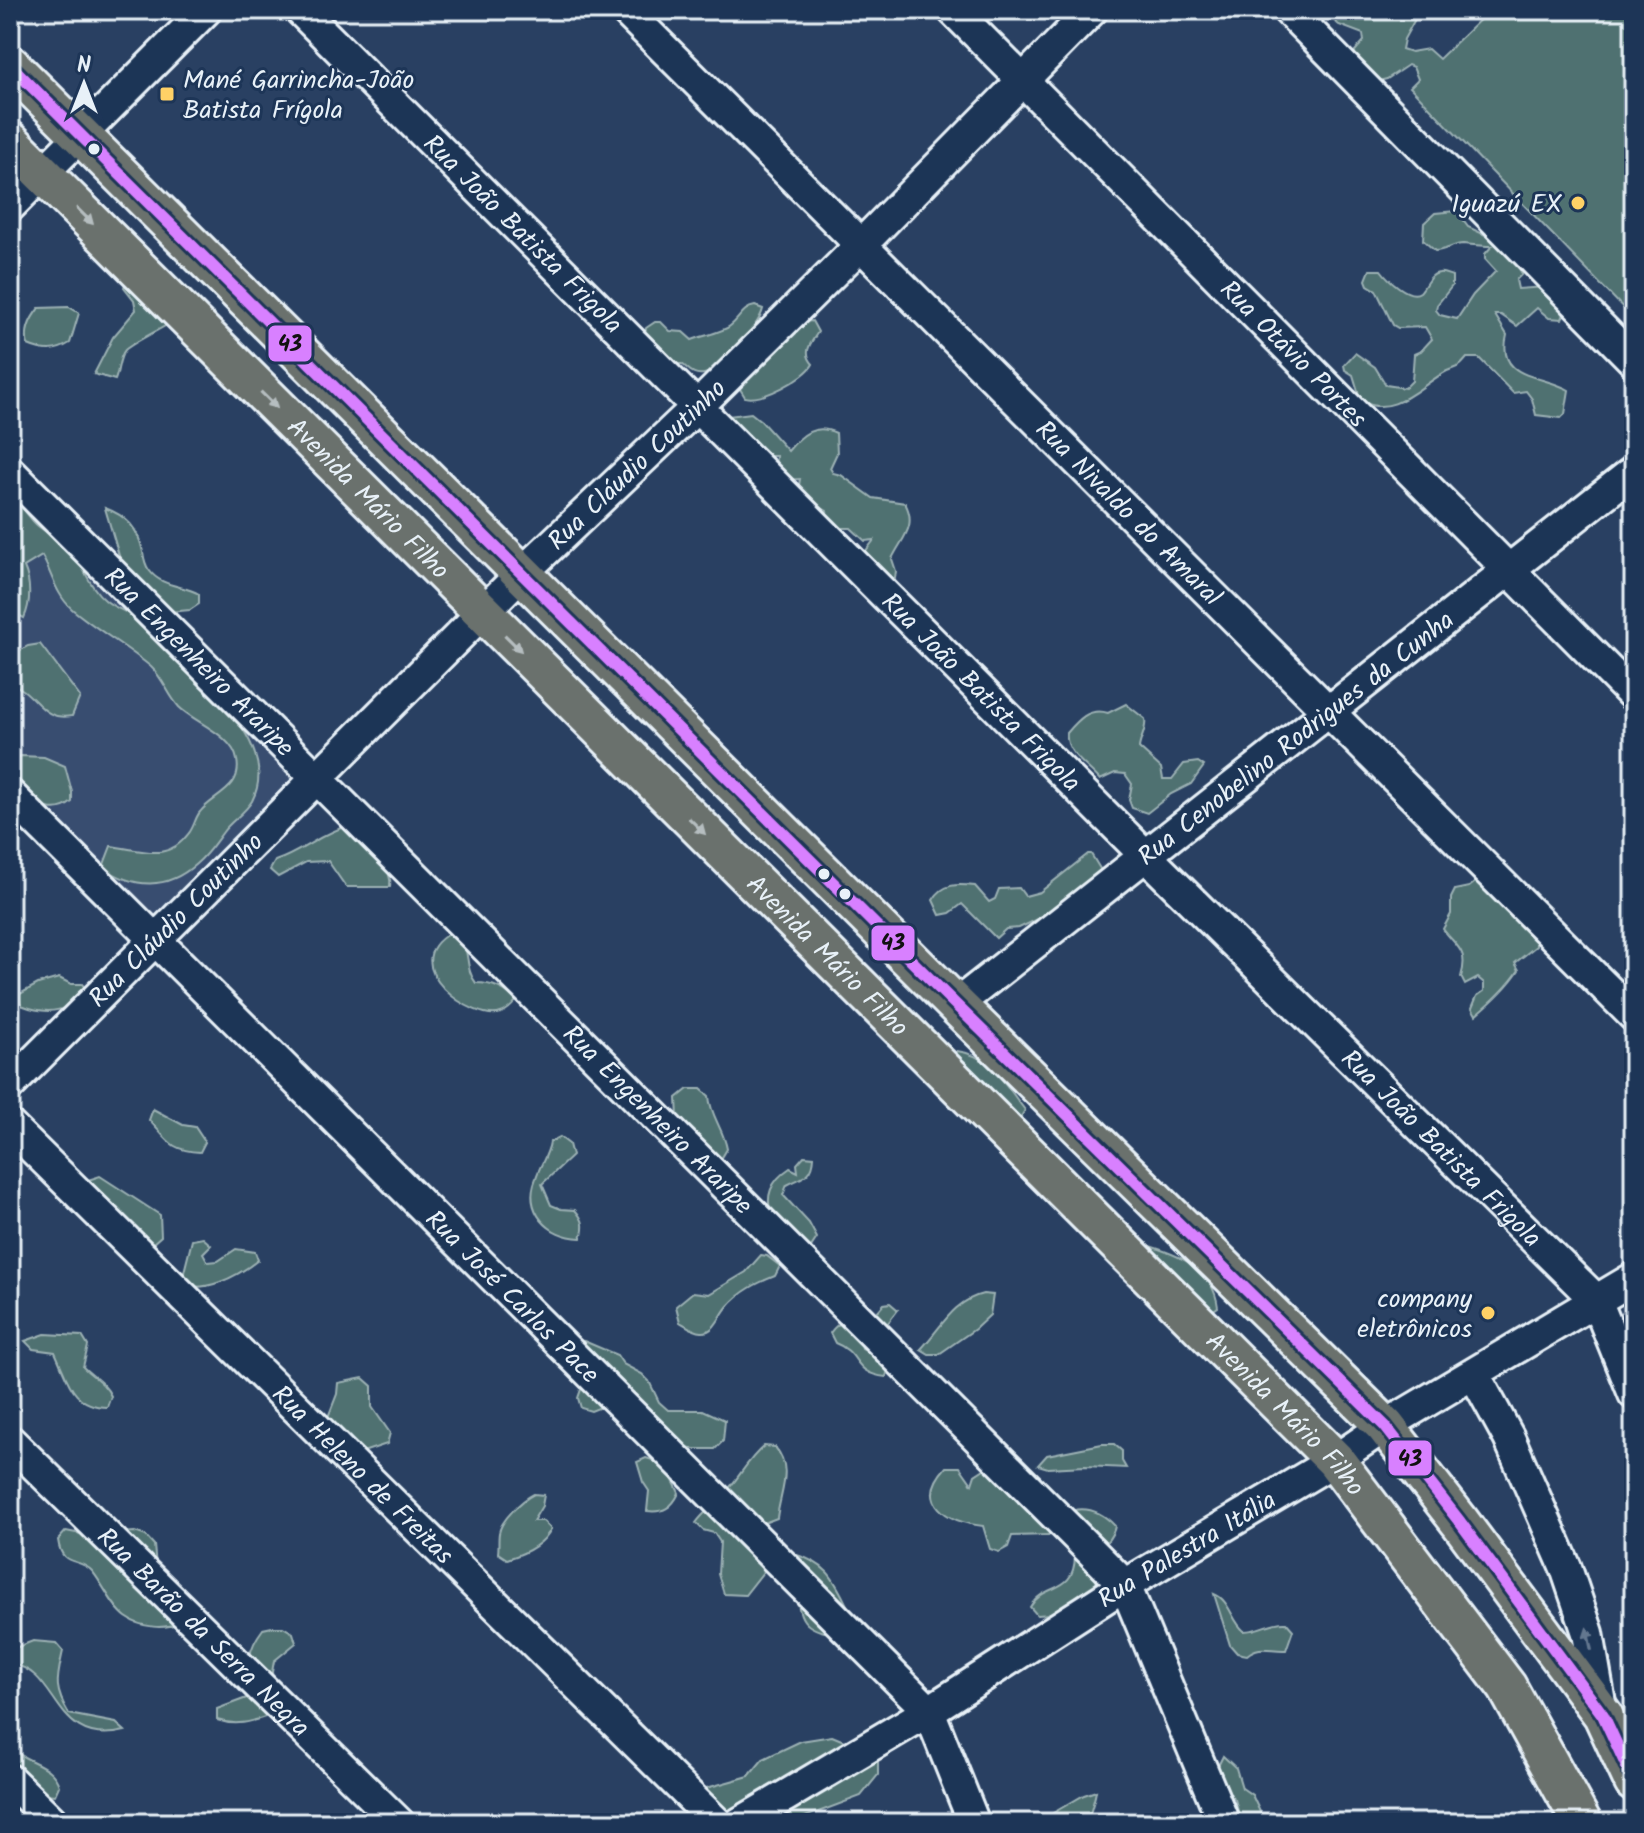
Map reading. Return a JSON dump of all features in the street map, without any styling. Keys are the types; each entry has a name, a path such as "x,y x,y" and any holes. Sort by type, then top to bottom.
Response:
{"main road":[{"name":"Avenida Mário Filho","path":"10,65 956,1005 1385,1426 1603,1715 1634,1782"},
{"name":"Avenida Mário Filho","path":"10,141 1335,1460 1507,1687 1582,1823"}],"street":[{"path":"10,206 206,10"},
{"name":"Rua João Batista Frigola","path":"300,10 1146,856 1596,1300 1634,1394"},
{"name":"Rua Nivaldo do Amaral","path":"625,10 1634,1016"},
{"name":"Rua Otávio Portes","path":"953,10 1634,696"},
{"name":"Rua Cláudio Coutinho","path":"10,1085 521,574 861,245 1092,10"},
{"path":"1288,10 1634,361"},
{"name":"Rua Cenobelino Rodrigues da Cunha","path":"956,1005 1634,471"},
{"name":"Rua Engenheiro Araripe","path":"10,472 1125,1585 1224,1823"},
{"name":"Rua José Carlos Pace","path":"10,795 929,1711 974,1823"},
{"name":"Rua Heleno de Freitas","path":"10,1126 717,1823"},
{"name":"Rua Palestra Itália","path":"740,1823 929,1711 1125,1585 1335,1460 1385,1426 1634,1278"},
{"path":"1474,1374 1509,1438 1566,1568 1588,1633 1603,1715"},
{"name":"Rua Barão da Serra Negra","path":"10,1441 399,1823"},
{"path":"10,1780 54,1823"}],"shaded area":[{"path":"10,485 301,774 153,920 10,777"}],"green space":[{"name":"Iguazú EX","path":"1335,10 1420,10 1402,49 1411,52 1428,49 1439,59 1490,10 1634,10 1634,319 1410,87 1418,79 1413,67 1408,65 1387,79 1374,82 1353,65 1355,51 1364,41 1363,34 1339,25 1331,18"},
{"path":"1456,211 1468,227 1509,246 1522,274 1516,280 1518,289 1546,287 1565,311 1562,319 1549,318 1537,308 1517,326 1501,315 1495,315 1507,335 1505,350 1514,368 1569,390 1565,414 1561,418 1536,415 1532,399 1526,391 1513,393 1479,358 1467,358 1460,366 1406,398 1385,406 1361,401 1353,375 1345,370 1344,365 1355,353 1375,367 1386,385 1405,388 1412,381 1414,354 1432,339 1425,327 1398,328 1393,325 1376,290 1368,285 1366,280 1370,270 1381,270 1399,287 1415,294 1436,274 1452,276 1452,286 1436,310 1440,315 1457,319 1473,295 1496,271 1485,259 1492,246 1463,244 1435,251 1423,240 1424,223 1435,213"},
{"path":"127,279 175,320 125,350 115,380 94,374 113,337 136,310 134,300 124,287"},
{"path":"755,306 763,309 747,336 730,357 704,374 694,373 682,364 672,364 644,337 646,328 661,322 670,331 683,332 692,340 727,328 747,309"},
{"path":"69,307 79,313 70,343 50,350 28,345 29,325 39,308"},
{"path":"812,321 818,332 809,348 808,355 813,364 809,370 772,392 745,397 735,381 804,322"},
{"path":"751,413 788,451 809,432 822,429 836,433 837,453 830,468 833,473 841,475 873,498 905,503 910,519 907,532 892,559 896,571 894,585 863,562 865,552 874,540 865,541 851,528 838,528 826,518 827,511 807,500 799,485 800,479 785,480 775,472 776,456 762,460 727,421 729,416"},
{"path":"10,493 37,525 71,550 99,595 138,618 222,702 249,740 257,760 258,781 252,801 200,860 174,879 138,883 103,867 111,846 154,852 172,848 181,842 191,831 200,812 236,778 238,770 234,751 221,736 179,707 151,667 67,603 42,556 24,567 29,586 28,606 24,618 15,613 15,541 10,532"},
{"path":"105,508 120,515 135,530 146,564 154,576 199,594 199,604 190,610 169,612 140,597 120,559"},
{"path":"40,644 80,697 72,716 61,717 45,711 27,693 10,683 10,656 28,646"},
{"path":"1126,704 1145,719 1139,748 1161,768 1163,779 1172,779 1184,764 1198,762 1204,766 1191,784 1171,794 1147,813 1132,808 1129,800 1132,784 1125,774 1115,773 1100,780 1073,753 1067,740 1067,733 1084,716 1095,712 1108,713"},
{"path":"44,757 65,766 72,802 62,808 51,809 30,800 15,781 11,770 11,759"},
{"path":"348,826 382,861 390,878 390,887 346,887 328,861 306,862 278,877 270,870 275,861"},
{"path":"1088,854 1102,872 1068,905 1019,928 1006,929 996,938 962,904 950,913 940,915 933,900 941,890 956,885 975,886 989,902 995,899 999,889 1019,888 1025,896 1040,892"},
{"path":"1482,877 1536,936 1536,946 1515,963 1519,970 1514,977 1476,1015 1472,1008 1477,996 1484,991 1484,983 1478,978 1465,985 1461,977 1463,955 1443,929 1451,914 1451,898 1455,890 1469,887"},
{"path":"450,933 461,936 476,983 498,988 516,1001 507,1010 489,1014 474,1009 444,989 434,975 430,961 435,946"},
{"path":"59,978 71,984 82,984 89,993 58,1010 41,1011 21,1005 18,995 38,984"},
{"path":"957,1051 979,1058 996,1073 1025,1110 1019,1120 957,1060"},
{"path":"688,1089 701,1089 709,1096 727,1149 721,1159 711,1156 678,1118 677,1098"},
{"path":"153,1109 183,1125 195,1127 205,1142 200,1152 170,1143 149,1120"},
{"path":"560,1137 569,1144 572,1156 542,1184 551,1205 575,1210 578,1214 583,1223 581,1238 558,1233 549,1227 541,1220 533,1201 536,1178 550,1142"},
{"path":"804,1156 814,1157 811,1169 806,1176 787,1185 783,1195 809,1223 817,1238 811,1247 786,1233 771,1213 769,1201 778,1179 790,1168 798,1172 797,1164"},
{"path":"100,1176 160,1215 161,1236 152,1244 142,1244 86,1190 88,1180"},
{"path":"203,1238 211,1245 203,1253 208,1262 218,1261 236,1249 255,1252 258,1260 220,1282 198,1287 178,1282 184,1272 192,1240"},
{"path":"1143,1244 1168,1252 1201,1272 1215,1293 1218,1307 1209,1313"},
{"path":"761,1255 780,1266 775,1276 738,1296 711,1329 697,1331 680,1322 676,1306 693,1292 709,1294 746,1272"},
{"path":"983,1294 993,1295 990,1315 975,1329 939,1354 929,1354 921,1349 955,1309"},
{"path":"890,1303 898,1310 884,1328 860,1338 862,1348 881,1357 889,1366 886,1377 867,1371 844,1347 835,1343 830,1333 843,1322 870,1320 884,1304"},
{"path":"45,1334 82,1336 88,1346 83,1367 111,1396 107,1407 95,1406 79,1397 68,1382 55,1352 33,1349 25,1341"},
{"path":"573,1340 584,1341 617,1355 623,1364 649,1381 659,1402 668,1410 703,1410 725,1420 723,1441 715,1449 694,1449 611,1403 591,1411 581,1408 578,1398 585,1378"},
{"path":"363,1378 372,1386 372,1407 390,1433 387,1444 356,1451 325,1425 338,1383"},
{"path":"1114,1444 1122,1451 1126,1468 1048,1468 1038,1465 1047,1455"},
{"path":"764,1446 775,1447 784,1464 777,1518 764,1523 754,1518 747,1508 736,1508 733,1522 735,1539 758,1561 763,1572 745,1595 724,1594 718,1574 720,1542 714,1533 703,1530 696,1523"},
{"path":"646,1458 667,1471 679,1493 670,1506 662,1510 647,1511 649,1491 637,1462"},
{"path":"946,1467 960,1467 972,1484 975,1475 984,1469 1007,1478 1065,1513 1085,1510 1098,1513 1110,1521 1115,1526 1099,1553 1097,1581 1087,1596 1053,1613 1037,1615 1030,1607 1036,1599 1070,1577 1075,1556 1062,1537 1051,1535 1012,1536 1008,1547 999,1552 990,1549 983,1526 947,1515 934,1500 933,1490 937,1479"},
{"path":"534,1494 544,1495 542,1506 533,1521 543,1521 551,1529 532,1548 507,1559 498,1553 501,1528 513,1511"},
{"path":"66,1531 86,1535 135,1532 146,1536 154,1545 156,1567 181,1622 153,1627 126,1617 92,1571 63,1555 58,1540"},
{"path":"794,1554 824,1569 840,1591 851,1613 836,1634 815,1629 804,1620 797,1597"},
{"path":"1214,1594 1224,1601 1244,1631 1286,1622 1293,1630 1286,1650 1261,1649 1247,1655 1237,1653 1230,1645"},
{"path":"283,1627 293,1633 296,1643 274,1661 272,1672 277,1713 240,1723 217,1720 217,1709 252,1696 250,1654 263,1629"},
{"path":"33,1641 56,1643 63,1651 58,1683 60,1697 69,1714 116,1723 125,1731 101,1734 83,1729 70,1719 27,1669 10,1664 10,1650"},
{"path":"832,1736 878,1755 878,1775 861,1796 789,1823 734,1823 702,1798 706,1788 749,1776 763,1759 801,1741"},
{"path":"10,1747 51,1772 59,1786 55,1795 10,1780"},
{"path":"1223,1756 1236,1768 1242,1788 1252,1795 1261,1814 1270,1820 1293,1820 1294,1823 1241,1823 1235,1799 1219,1787 1218,1766"},
{"path":"1096,1791 1088,1823 1052,1823 1053,1813"}],"transit line":[{"name":"43","path":"10,65 956,1005 1385,1426 1603,1715 1634,1782"}],"place":[{"name":"Mané Garrincha-João Batista Frígola","path":"167,94"},
{"name":"Iguazú EX","path":"1578,203"},
{"name":"company eletrônicos","path":"1488,1313"}]}
